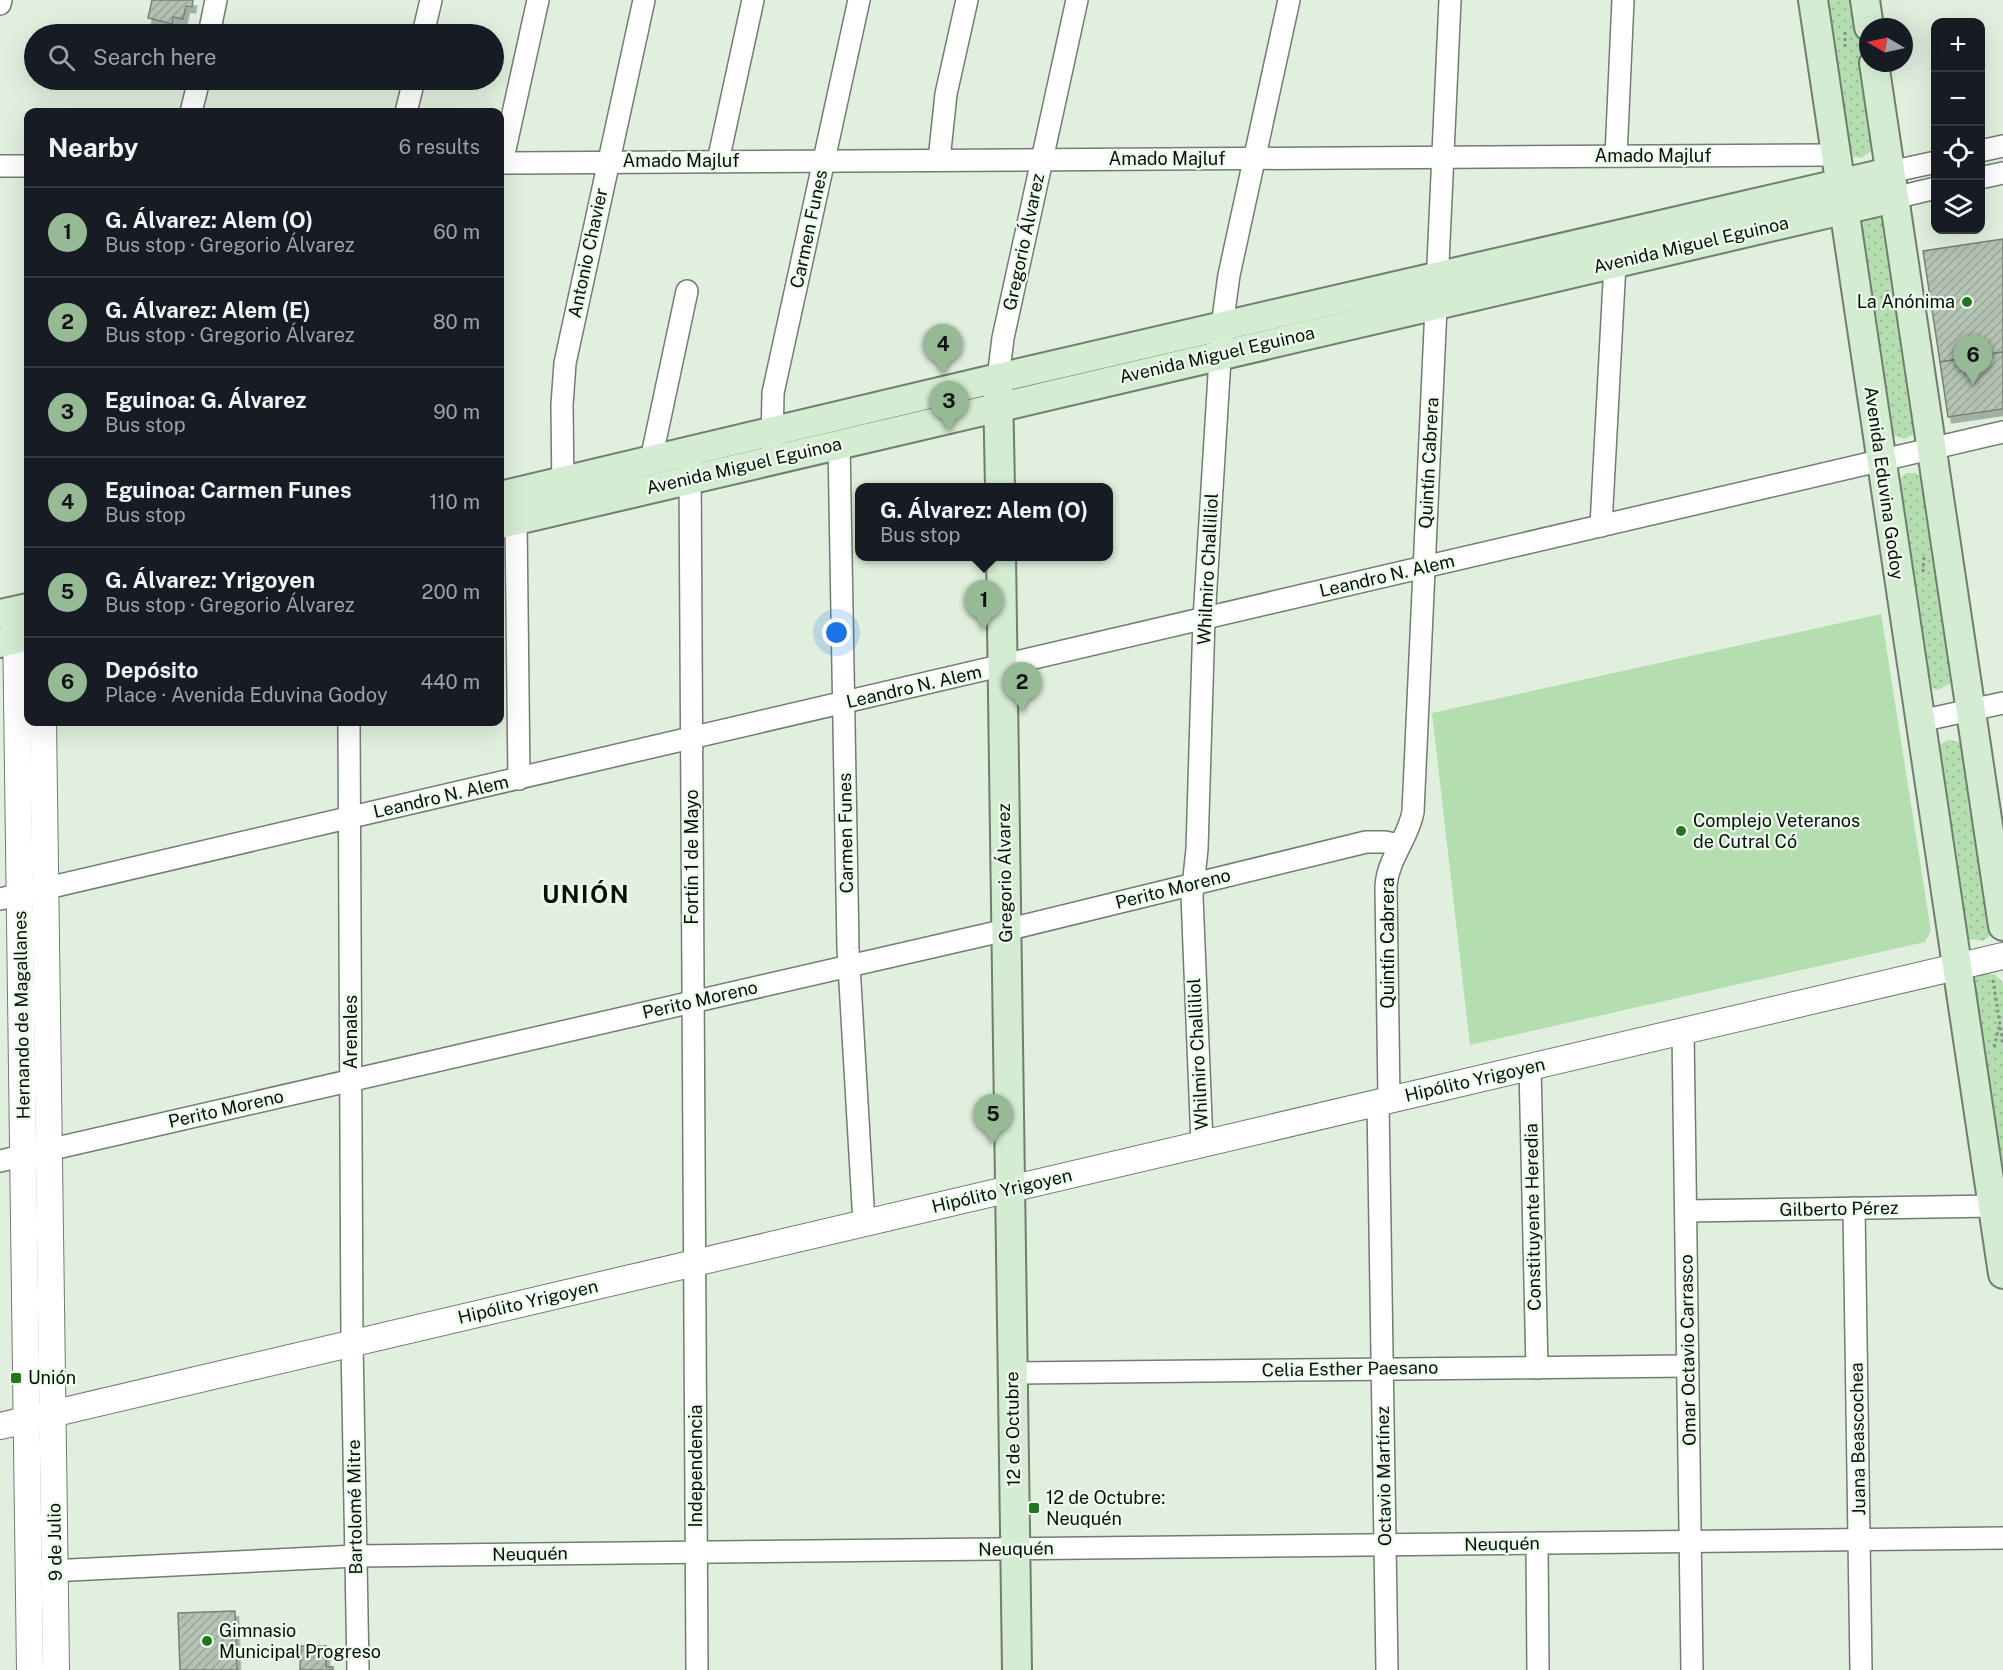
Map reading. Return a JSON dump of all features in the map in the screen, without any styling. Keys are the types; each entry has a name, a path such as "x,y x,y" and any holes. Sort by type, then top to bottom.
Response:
{"main road":[{"name":"Avenida Eduvina Godoy","path":"1813,0 1956,967 1995,1189 2003,1274"},
{"path":"1865,0 1868,18"},
{"path":"1875,72 2003,926"},
{"name":"Avenida Miguel Eguinoa","path":"504,495 690,451 772,445 839,444 1220,354 1437,290 1892,185"},
{"name":"Avenida Miguel Eguinoa","path":"508,522 689,479 772,445 998,378 1222,326 1615,263 1842,197"},
{"name":"Gregorio Álvarez","path":"998,378 1000,483"},
{"name":"Gregorio Álvarez","path":"1001,561 1010,1189"},
{"name":"12 de Octubre","path":"1010,1189 1017,1670"}],"street":[{"path":"210,24 216,0"},
{"path":"425,24 431,0"},
{"path":"504,150 538,0"},
{"name":"Antonio Chavier","path":"564,509 562,405 565,363 644,0"},
{"path":"718,161 753,0"},
{"name":"Carmen Funes","path":"772,445 773,393 859,0"},
{"path":"939,160 946,94 967,0"},
{"name":"Gregorio Álvarez","path":"998,378 1003,338 1077,0"},
{"name":"Whilmiro Challiliol","path":"1202,1144 1192,913 1197,849 1204,619 1222,326 1229,275 1289,0"},
{"name":"Quintín Cabrera","path":"1383,1101 1387,872 1413,812 1450,0"},
{"path":"1616,156 1623,0"},
{"path":"192,108 196,90"},
{"path":"407,108 412,90"},
{"path":"1985,150 2003,146"},
{"name":"Amado Majluf","path":"504,163 1835,155"},
{"name":"Avenida Miguel Eguinoa","path":"1892,185 1931,164"},
{"path":"0,166 24,166"},
{"path":"1985,177 2003,173"},
{"name":"Avenida Miguel Eguinoa","path":"1892,185 1931,188"},
{"path":"1601,526 1615,263"},
{"path":"651,460 687,291"},
{"name":"Leandro N. Alem","path":"10,896 2003,432"},
{"name":"Carmen Funes","path":"839,444 849,966 864,1223"},
{"name":"Fortín 1 de Mayo","path":"690,451 694,1263"},
{"path":"508,522 519,779"},
{"name":"Hernando de Magallanes","path":"15,611 10,896 12,1158 27,1420"},
{"path":"1920,721 2003,703"},
{"name":"Hernando de Magallanes","path":"43,726 53,1414"},
{"name":"Arenales","path":"349,726 352,1343"},
{"name":"Perito Moreno","path":"12,1158 1006,930 1366,842 1400,845"},
{"name":"Hipólito Yrigoyen","path":"0,1426 1956,967 1997,964"},
{"name":"Omar Octavio Carrasco","path":"1683,1031 1692,1670"},
{"name":"Constituyente Heredia","path":"1530,1067 1537,1368"},
{"name":"Octavio Martínez","path":"1383,1101 1382,1369 1387,1670"},
{"name":"Gilberto Pérez","path":"1686,1211 1854,1209 1995,1189"},
{"name":"Juana Beascochea","path":"1854,1209 1861,1670"},
{"name":"Independencia","path":"694,1263 697,1670"},
{"name":"Bartolomé Mitre","path":"352,1343 358,1670"},
{"name":"Celia Esther Paesano","path":"1012,1373 1688,1366"},
{"name":"9 de Julio","path":"53,1414 56,1670"},
{"name":"9 de Julio","path":"27,1420 30,1670"},
{"name":"Neuquén","path":"29,1572 356,1556 2003,1538"},
{"path":"1537,1543 1538,1670"}],"path":[{"path":"1997,964 2003,1044"}],"green space":[{"path":"1821,0 1856,0 1859,20 1859,72 1867,72 1876,136 1875,148 1861,158 1850,156"},
{"path":"1879,214 1883,217 1918,430 1905,439 1891,434 1857,222 1860,218"},
{"path":"1906,473 1915,473 1923,477 1953,682 1938,690 1927,686 1898,481"},
{"name":"Complejo Veteranos de Cutral Có","path":"1881,614 1931,931 1925,942 1470,1045 1432,713"},
{"path":"1948,740 1960,742 1965,746 1992,934 1983,941 1966,938 1937,746"},
{"path":"1983,973 1995,975 2003,983 2003,1168 1999,1166 1972,979"}],"building":[{"path":"152,0 193,0 192,7 186,6 183,19 173,17 172,24 148,18"},
{"name":"La Anónima","path":"2003,239 2003,352 1940,362 1923,251"},
{"path":"2003,352 2003,409 1948,417 1940,362"},
{"name":"Gimnasio Municipal Progreso","path":"235,1611 237,1670 180,1670 178,1613"},
{"path":"301,1646 326,1646 326,1667 333,1667 333,1670 300,1670"}],"place":[{"name":"La Anónima","path":"1967,302"},
{"name":"Eguinoa: Carmen Funes","path":"943,374"},
{"name":"Depósito","path":"1973,385"},
{"name":"Eguinoa: G. Álvarez","path":"949,431"},
{"name":"G. Álvarez: Alem (O)","path":"984,630"},
{"name":"G. Álvarez: Alem (E)","path":"1022,712"},
{"name":"Complejo Veteranos de Cutral Có","path":"1681,831"},
{"name":"G. Álvarez: Yrigoyen","path":"993,1144"},
{"name":"Unión","path":"16,1378"},
{"name":"12 de Octubre: Neuquén","path":"1034,1508"},
{"name":"Gimnasio Municipal Progreso","path":"207,1641"}],"district":[{"name":"UNIÓN","path":"586,895"}]}
